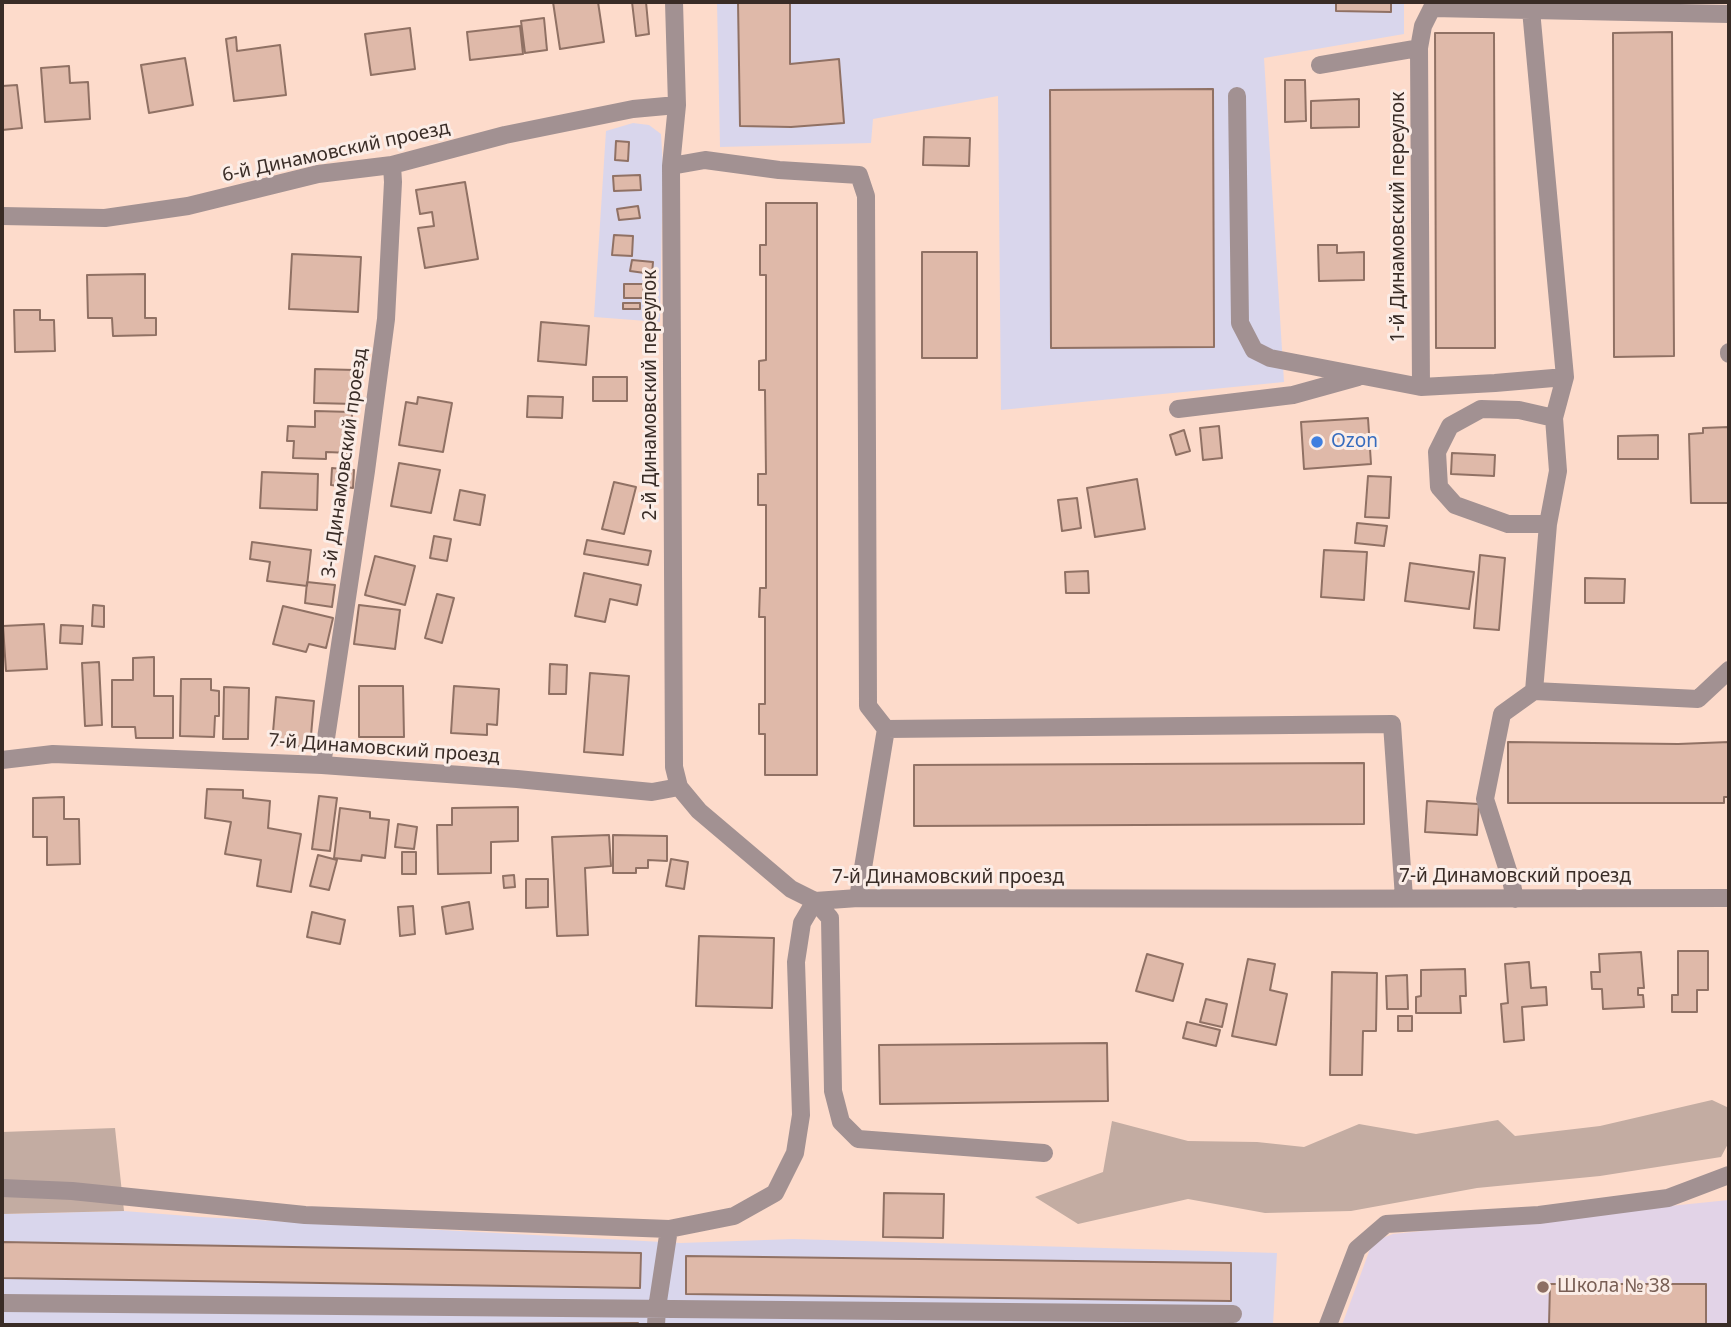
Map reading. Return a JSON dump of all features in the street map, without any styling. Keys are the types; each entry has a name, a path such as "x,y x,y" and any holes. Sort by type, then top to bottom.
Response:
{"street":[{"name":"2-й Динамовский переулок","path":"674,2 677,105 671,166 674,767 679,788"},
{"name":"1-й Динамовский переулок","path":"1420,387 1419,48 1423,26 1432,8 1531,10"},
{"path":"1534,691 1548,524 1558,471 1554,418 1565,377 1531,10 1729,14"},
{"path":"1320,65 1419,48"},
{"path":"1237,96 1240,323 1254,350 1270,358 1420,387 1565,377"},
{"name":"6-й Динамовский проезд","path":"2,216 105,218 188,206 318,174 391,165 531,130 633,109 677,105"},
{"path":"671,166 705,160 779,170 859,175 866,196 868,706 886,729 858,898"},
{"name":"3-й Динамовский проезд","path":"322,765 386,319 393,182 391,165"},
{"path":"1178,409 1293,395 1361,376"},
{"path":"1548,524 1508,524 1454,505 1439,487 1437,452 1450,426 1481,409 1519,411 1554,418"},
{"path":"1515,899 1485,799 1502,714 1534,691 1698,699 1729,670"},
{"path":"886,729 1392,724 1405,898"},
{"name":"7-й Динамовский проезд","path":"2,760 53,754 322,765 652,792 679,788 699,811 791,889 815,901 858,898 1729,898"},
{"path":"2,1188 72,1191 305,1215 668,1229 734,1216 775,1193 794,1153 801,1115 796,962 802,923 815,901 830,918 833,1091 841,1122 858,1139 1044,1153"},
{"path":"1328,1325 1356,1249 1386,1224 1539,1215 1668,1198 1729,1175"},
{"path":"656,1317 668,1229"},
{"path":"2,1303 656,1317 1233,1314"}],"shaded area":[{"path":"717,2 1404,2 1404,34 1264,58 1284,382 1001,410 998,96 873,119 871,143 720,147"},
{"path":"633,123 649,125 661,134 663,167 660,322 594,317 606,131"},
{"path":"1712,1100 1729,1108 1729,1142 1721,1157 1600,1176 1477,1188 1351,1211 1265,1213 1188,1199 1078,1224 1035,1197 1103,1172 1112,1121 1188,1141 1257,1142 1304,1147 1359,1124 1416,1134 1498,1120 1515,1136 1600,1126"},
{"path":"115,1128 124,1211 2,1214 2,1132"},
{"name":"Школа № 38","path":"1729,1200 1729,1325 1342,1325 1370,1249 1380,1239 1393,1234"},
{"path":"124,1211 681,1243 793,1239 1277,1253 1273,1325 2,1325 2,1214"}],"building":[{"path":"553,2 598,2 604,42 560,49"},
{"path":"632,2 646,2 649,34 636,36"},
{"path":"738,2 790,2 790,64 839,59 844,123 791,127 740,126"},
{"path":"1336,2 1391,2 1391,12 1336,11"},
{"path":"544,18 547,50 525,53 521,21"},
{"path":"520,26 523,54 470,60 467,32"},
{"path":"410,28 415,69 371,75 365,34"},
{"path":"1672,32 1674,356 1614,357 1613,33"},
{"path":"1435,33 1494,33 1495,348 1436,348"},
{"path":"236,37 237,51 280,45 286,95 234,101 226,39"},
{"path":"185,58 193,105 149,113 141,65"},
{"path":"69,66 70,83 88,82 90,119 45,122 41,68"},
{"path":"1285,80 1305,80 1306,121 1285,122"},
{"path":"17,85 22,128 2,130 2,86"},
{"path":"1213,89 1214,347 1051,348 1050,90"},
{"path":"1359,99 1359,127 1311,128 1311,101"},
{"path":"924,137 970,138 969,166 923,165"},
{"path":"616,141 629,142 628,161 615,160"},
{"path":"640,175 641,190 614,191 613,176"},
{"path":"465,182 478,259 425,268 418,228 434,226 432,212 420,214 416,190"},
{"path":"766,203 817,203 817,775 765,775 765,734 759,734 759,704 765,704 765,617 759,617 760,588 766,588 766,505 758,505 758,474 766,474 765,390 759,390 759,361 766,360 766,275 760,275 760,245 766,245"},
{"path":"638,206 640,218 619,220 617,209"},
{"path":"614,235 633,236 632,256 612,255"},
{"path":"1318,245 1337,245 1337,253 1364,252 1364,280 1319,281"},
{"path":"922,252 977,252 977,358 922,358"},
{"path":"292,254 361,257 358,312 289,309"},
{"path":"632,260 653,262 652,274 630,271"},
{"path":"145,274 145,318 156,318 156,335 113,336 112,318 88,318 87,275"},
{"path":"624,284 644,284 643,298 624,298"},
{"path":"623,303 640,303 640,309 623,309"},
{"path":"14,310 40,310 40,320 54,320 55,351 15,352"},
{"path":"541,322 589,326 586,365 538,361"},
{"path":"315,369 355,370 355,404 314,403"},
{"path":"593,377 627,377 627,401 593,401"},
{"path":"528,396 563,397 562,418 527,417"},
{"path":"418,397 452,403 443,452 399,445 406,402 417,404"},
{"path":"315,411 352,412 351,453 326,452 326,459 293,458 294,441 287,441 288,426 315,427"},
{"path":"1368,418 1371,464 1304,469 1301,422"},
{"path":"1219,426 1222,458 1203,460 1200,428"},
{"path":"1729,427 1729,503 1691,503 1689,434 1703,433 1703,428"},
{"path":"1184,430 1190,451 1176,455 1170,435"},
{"path":"1658,435 1658,459 1618,459 1618,436"},
{"path":"1452,453 1495,455 1494,476 1451,474"},
{"path":"399,463 440,470 431,513 391,506"},
{"path":"332,468 354,470 353,488 331,485"},
{"path":"262,472 318,474 317,510 260,508"},
{"path":"1368,476 1391,477 1389,518 1365,517"},
{"path":"1137,479 1145,529 1095,537 1087,488"},
{"path":"614,482 636,487 624,534 602,529"},
{"path":"460,490 485,495 480,525 454,520"},
{"path":"1077,498 1081,528 1062,531 1058,500"},
{"path":"1357,523 1387,526 1384,546 1355,543"},
{"path":"434,536 451,539 447,561 430,558"},
{"path":"587,540 651,551 648,565 584,554"},
{"path":"252,542 311,550 307,586 267,581 270,562 250,559"},
{"path":"1324,550 1367,552 1364,600 1321,597"},
{"path":"1480,555 1505,558 1499,630 1474,628"},
{"path":"375,556 415,566 405,605 365,595"},
{"path":"1410,563 1474,572 1469,609 1405,601"},
{"path":"1088,571 1089,593 1066,593 1065,572"},
{"path":"584,573 641,585 637,605 610,599 605,622 575,616"},
{"path":"1585,578 1625,579 1624,603 1585,603"},
{"path":"307,582 335,585 332,607 305,603"},
{"path":"437,594 454,598 442,643 425,638"},
{"path":"93,605 104,606 104,627 92,626"},
{"path":"359,605 400,610 395,649 354,644"},
{"path":"283,606 333,618 326,648 309,644 306,652 273,644"},
{"path":"44,624 47,669 6,671 3,626"},
{"path":"61,625 83,626 82,644 60,643"},
{"path":"154,657 154,696 173,696 173,738 136,738 135,727 112,727 112,680 133,680 133,658"},
{"path":"99,662 102,725 85,726 82,663"},
{"path":"550,664 567,665 566,694 549,694"},
{"path":"590,673 629,676 623,755 584,752"},
{"path":"181,679 211,679 211,690 219,691 219,716 215,716 214,737 180,736"},
{"path":"359,686 403,686 404,737 359,737"},
{"path":"454,686 499,689 497,725 487,724 487,735 451,733"},
{"path":"224,687 249,688 248,739 223,739"},
{"path":"276,697 314,701 310,747 272,744"},
{"path":"1508,742 1729,742 1729,797 1724,797 1724,803 1508,803"},
{"path":"1364,763 1364,824 914,826 914,765"},
{"path":"207,789 243,790 243,798 270,801 268,828 301,834 291,892 257,886 261,860 225,854 231,822 205,818"},
{"path":"319,796 337,798 330,851 312,849"},
{"path":"64,797 64,819 79,819 80,864 47,865 47,837 33,837 33,798"},
{"path":"1427,801 1479,804 1477,835 1425,832"},
{"path":"518,807 518,841 491,842 491,873 438,874 437,825 452,825 452,808"},
{"path":"340,808 370,812 370,818 389,820 385,858 362,855 361,861 334,858"},
{"path":"398,824 417,827 414,849 395,847"},
{"path":"609,835 611,866 585,868 588,935 557,936 552,837"},
{"path":"613,835 667,836 667,861 648,860 648,868 636,868 636,873 613,873"},
{"path":"402,852 416,852 416,874 402,874"},
{"path":"318,855 337,860 329,890 310,886"},
{"path":"671,859 688,862 684,889 666,886"},
{"path":"514,875 515,887 504,888 503,876"},
{"path":"526,879 548,879 548,907 526,908"},
{"path":"469,902 473,929 446,934 442,907"},
{"path":"413,906 415,934 400,936 398,907"},
{"path":"312,912 345,920 340,944 307,937"},
{"path":"699,936 774,938 772,1008 696,1006"},
{"path":"1678,951 1708,951 1708,990 1697,990 1697,1012 1672,1012 1672,995 1678,995"},
{"path":"1641,952 1644,988 1638,988 1638,995 1643,995 1644,1007 1603,1009 1602,989 1592,989 1591,972 1600,972 1599,954"},
{"path":"1147,954 1183,964 1173,1001 1136,991"},
{"path":"1248,959 1275,964 1270,990 1287,994 1276,1045 1232,1036"},
{"path":"1529,962 1531,988 1546,987 1547,1005 1522,1007 1524,1040 1504,1042 1501,1004 1508,1003 1505,964"},
{"path":"1465,969 1466,996 1460,996 1461,1013 1416,1013 1416,997 1421,996 1421,970"},
{"path":"1332,972 1377,973 1376,1031 1363,1031 1362,1075 1330,1075"},
{"path":"1407,975 1408,1009 1387,1009 1386,976"},
{"path":"1206,999 1227,1004 1222,1027 1200,1022"},
{"path":"1398,1016 1412,1016 1412,1031 1398,1031"},
{"path":"1187,1022 1220,1030 1216,1046 1183,1038"},
{"path":"1107,1043 1108,1101 880,1104 879,1045"},
{"path":"884,1193 944,1194 943,1238 883,1237"},
{"path":"2,1242 641,1253 640,1288 2,1278"},
{"path":"686,1256 1231,1263 1231,1301 686,1294"},
{"path":"1550,1284 1706,1284 1706,1325 1549,1325"},
{"path":"638,1323 638,1325 204,1325"}],"place":[{"name":"Ozon","path":"1317,442"},
{"name":"Школа № 38","path":"1543,1287"}]}
